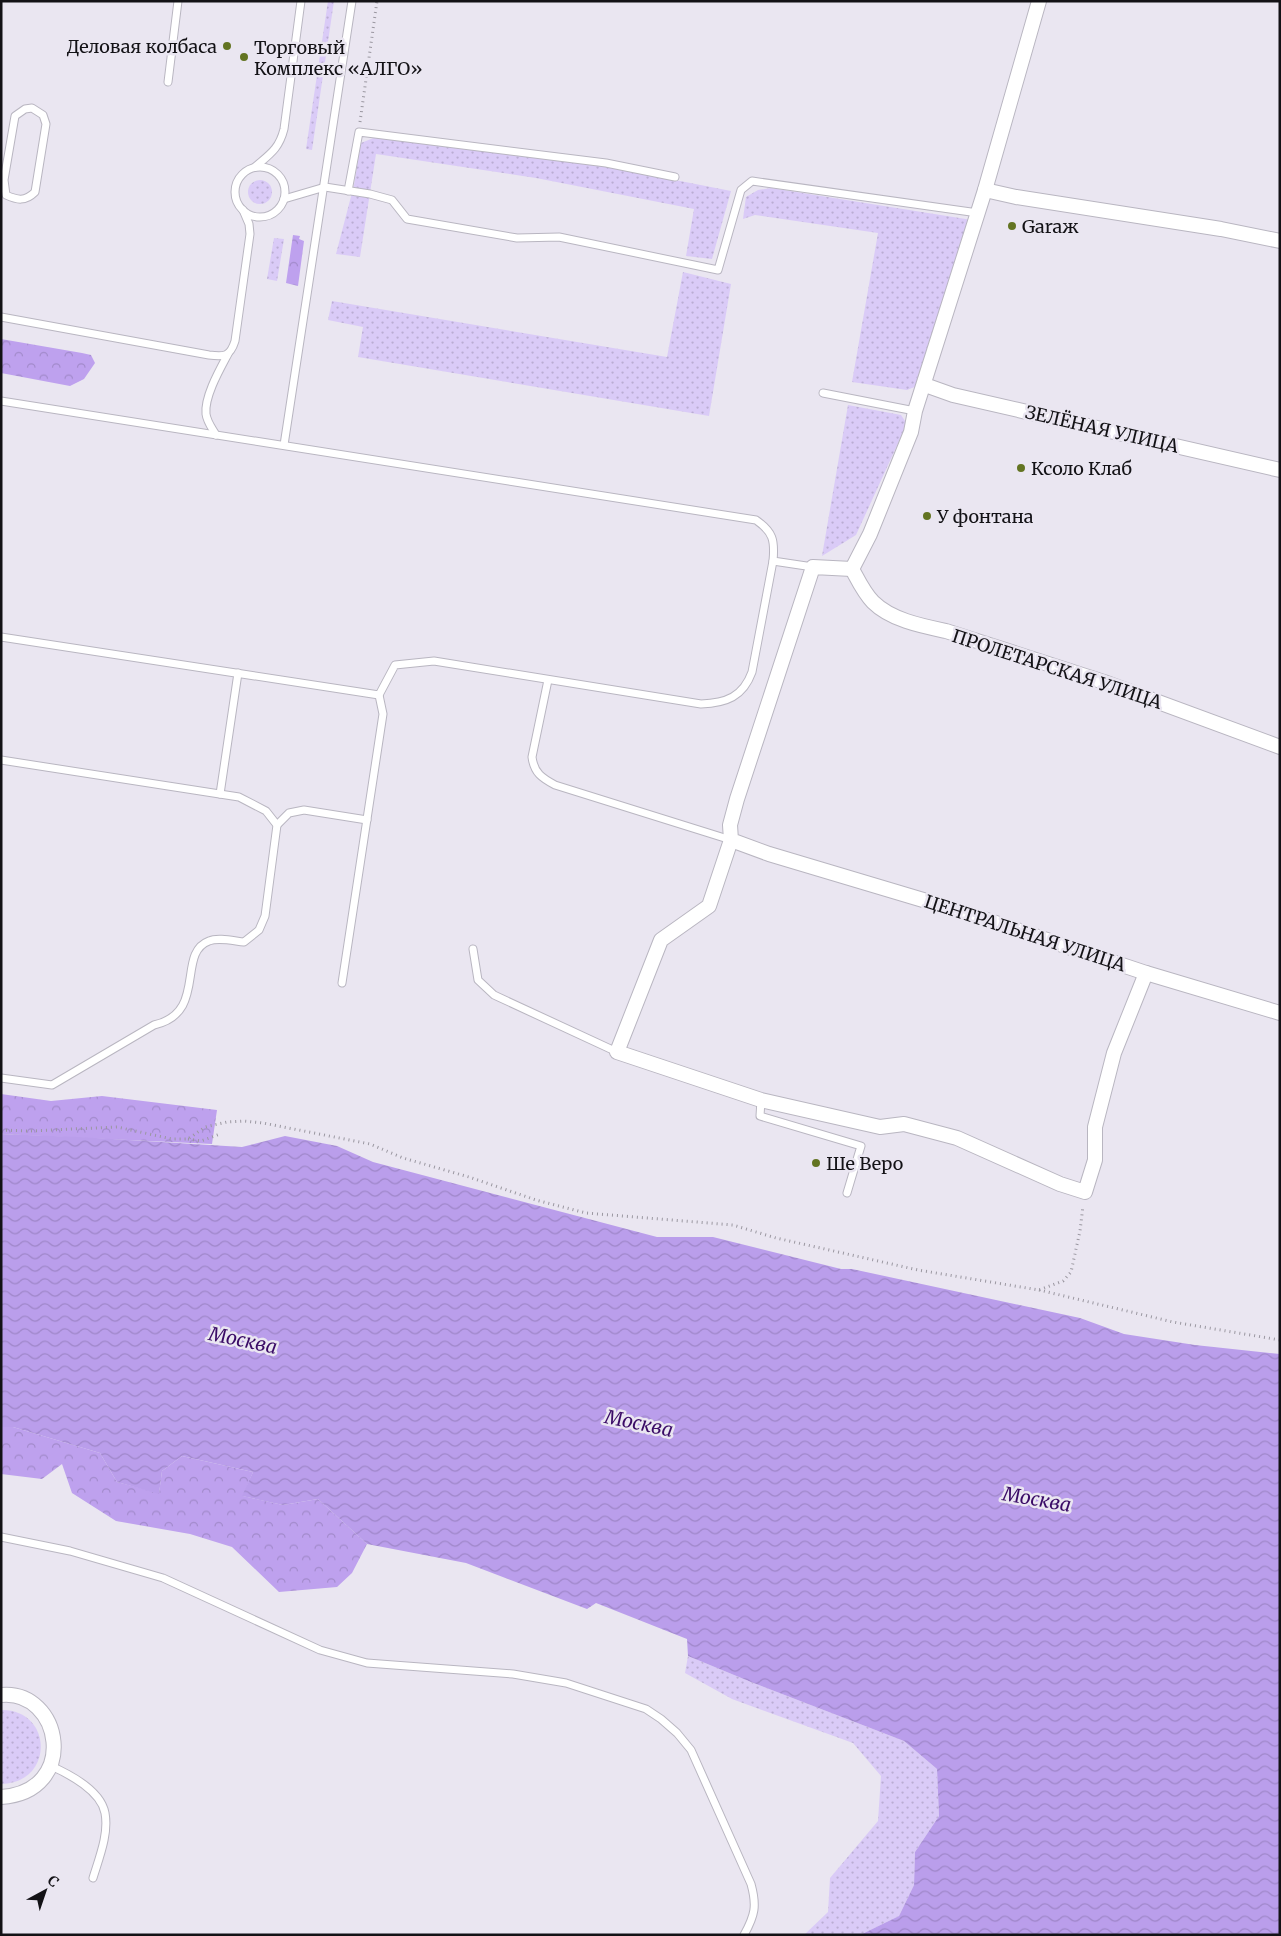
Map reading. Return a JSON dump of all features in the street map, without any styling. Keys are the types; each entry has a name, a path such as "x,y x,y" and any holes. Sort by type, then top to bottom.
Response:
{"street":[{"path":"1040,1 978,213 925,385 915,411 911,432 874,525 852,569 812,567 736,799 730,824 731,840 709,906 661,940 617,1052 761,1100 880,1127 904,1124 957,1138 1060,1184 1085,1192 1096,1160 1095,1127 1114,1053 1146,973"},
{"path":"985,190 1280,240"},
{"name":"ЗЕЛЁНАЯ УЛИЦА","path":"925,385 953,395 1280,470"},
{"name":"ПРОЛЕТАРСКАЯ УЛИЦА","path":"852,569 874,603 892,615 1104,682 1280,747"},
{"name":"ЦЕНТРАЛЬНАЯ УЛИЦА","path":"731,840 769,854 960,911 1146,973 1280,1013"},
{"path":"1,1695 21,1698 35,1706 46,1718 53,1733 54,1750 51,1766 42,1780 30,1790 14,1796 1,1797"}],"lane":[{"path":"168,82 178,1"},
{"path":"216,435 209,423 206,412 214,383 228,354 233,349 249,249 249,224 237,202 235,189 237,182 248,170 255,167 275,150 281,141 301,1"},
{"path":"284,445 352,1"},
{"path":"32,108 43,115 46,124 35,192 24,199 4,198 4,180 15,116 26,109 32,108"},
{"path":"348,191 359,132 606,163 675,177"},
{"path":"242,210 250,215 260,217 269,215 280,207 284,199 285,190 276,172 264,167 255,167"},
{"path":"284,199 325,187 392,200 407,219 517,238 559,237 718,270 742,190 752,182 978,213"},
{"path":"1,317 209,355 221,356 228,354"},
{"path":"823,393 915,411"},
{"path":"1,401 756,520 766,527 772,536 774,548 773,561 752,672 747,686 734,697 719,703 701,704 434,662 395,665 379,695 383,714 342,983"},
{"path":"773,561 812,567"},
{"path":"1,637 379,695"},
{"path":"220,794 238,673"},
{"path":"548,680 532,757 533,765 538,774 555,785 731,840"},
{"path":"1,760 240,797 266,811 277,825"},
{"path":"1,1078 52,1085 154,1025 167,1022 178,1013 186,1000 195,956 202,944 211,940 244,942 259,930 266,916 277,825 289,813 304,810 367,820"},
{"path":"473,949 478,980 494,995 617,1052"},
{"path":"761,1100 760,1116 861,1146 847,1193"},
{"path":"1,1537 70,1551 163,1578 320,1650 340,1657 367,1663 513,1674 547,1679 566,1683 646,1709 677,1733 690,1750 751,1884 755,1908 752,1922 744,1935"},
{"path":"51,1766 71,1775 86,1786 105,1812 105,1834 94,1878"}],"path":[{"path":"359,132 377,1"},
{"path":"188,1139 205,1127 227,1122 263,1123 370,1144 403,1158 469,1177 536,1200 586,1213 733,1225 776,1238 918,1270 1039,1290 1173,1322 1280,1340"},
{"path":"1,1130 29,1131 116,1127 172,1139 201,1141 220,1134"},
{"path":"1039,1290 1063,1281 1070,1272 1080,1231 1085,1192"}],"shaded area":[{"path":"328,1 334,1 312,150 306,149"},
{"path":"376,137 604,166 731,191 712,259 686,256 694,209 536,178 376,154 360,257 336,254 354,185 361,143"},
{"path":"260,180 269,183 272,192 269,201 260,204 251,201 248,192 251,183"},
{"path":"771,188 972,220 917,386 907,390 852,382 878,233 755,215 743,219 746,197 758,190"},
{"path":"274,238 284,239 277,281 267,279"},
{"path":"683,272 731,284 709,416 358,357 363,327 328,320 332,301 667,357"},
{"path":"848,405 901,415 905,421 905,428 856,535 822,556"},
{"path":"688,1656 904,1741 937,1769 939,1816 915,1852 914,1885 899,1916 860,1935 804,1935 828,1912 830,1878 878,1821 881,1776 853,1743 732,1699 685,1673"},
{"path":"1,1710 18,1713 31,1721 38,1733 41,1746 38,1760 31,1772 19,1780 1,1784"}],"green space":[{"path":"293,235 300,236 299,239 304,241 298,286 286,283"},
{"path":"1,339 91,355 95,363 84,379 70,386 1,373"},
{"path":"1,1094 51,1101 102,1096 217,1110 212,1144 1,1134"},
{"path":"1,1427 13,1427 100,1453 117,1482 159,1493 162,1471 182,1456 253,1472 243,1496 283,1505 318,1499 367,1544 352,1573 337,1587 279,1592 232,1547 190,1534 116,1521 72,1493 62,1464 42,1479 1,1474"}],"water":[{"name":"Москва","path":"1,1134 242,1147 285,1136 337,1146 373,1162 657,1237 713,1237 841,1269 852,1269 1080,1318 1124,1334 1195,1345 1280,1354 1280,1935 860,1935 899,1916 914,1885 915,1852 939,1816 937,1769 904,1741 688,1656 687,1639 596,1603 587,1609 466,1563 367,1544 318,1499 283,1505 242,1496 253,1472 182,1456 162,1471 159,1494 117,1482 100,1453 13,1427 1,1427"}],"place":[{"name":"Деловая колбаса","path":"227,46"},
{"name":"Торговый Комплекс «АЛГО»","path":"244,57"},
{"name":"Garaж","path":"1012,226"},
{"name":"Ксоло Клаб","path":"1021,468"},
{"name":"У фонтана","path":"927,516"},
{"name":"Ше Веро","path":"816,1163"}]}
